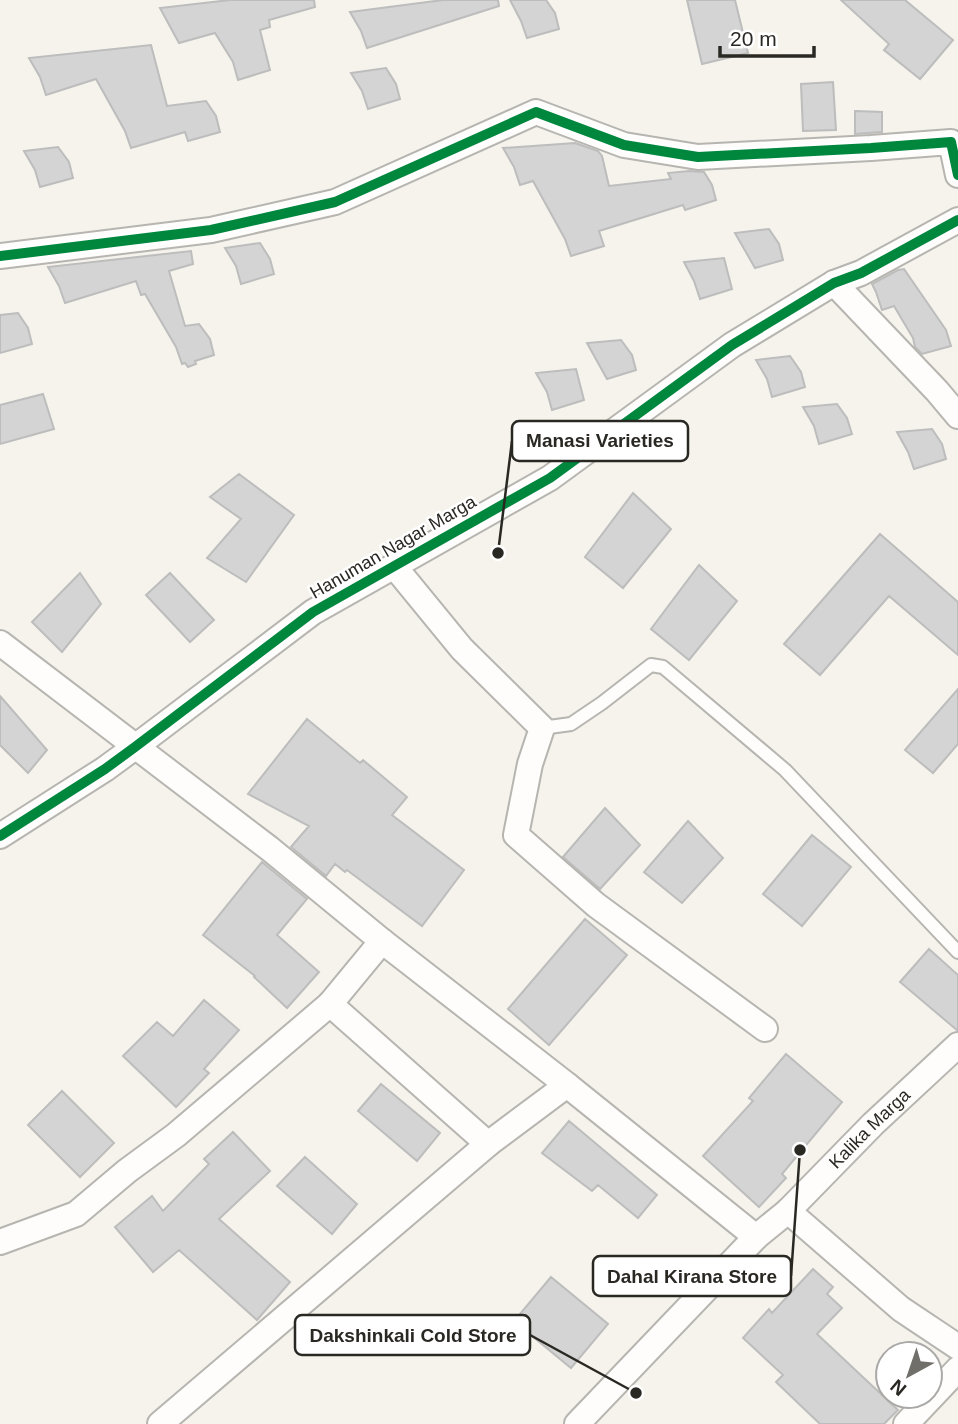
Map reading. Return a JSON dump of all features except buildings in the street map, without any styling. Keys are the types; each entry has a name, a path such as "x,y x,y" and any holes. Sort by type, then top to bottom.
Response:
{"street":[{"path":"0,256 211,230 335,202 536,112 624,145 698,157 951,142 958,175"},
{"name":"Hanuman Nagar Marga","path":"0,836 105,769 313,612 551,478 732,345 834,283 861,273 958,220"},
{"path":"834,283 958,416"},
{"path":"394,566 462,649 542,729 530,764 516,835 596,905 765,1029"},
{"path":"0,643 270,849 756,1237"},
{"path":"0,1241 76,1214 127,1171 176,1135 330,1004 382,941"},
{"path":"330,1004 488,1144"},
{"name":"Kalika Marga","path":"577,1424 756,1237 788,1211 873,1124 958,1045"},
{"path":"160,1424 488,1144 567,1085"},
{"path":"788,1211 901,1309 958,1347"},
{"path":"906,1424 958,1369"}],"lane":[{"path":"542,729 571,724 650,665 663,667 785,770 958,952"}],"cycle path":[{"path":"0,256 211,230 335,202 536,112 624,145 698,157 951,142 958,175"},
{"path":"0,836 105,769 313,612 550,478 732,345 834,283 861,273 958,220"}],"place":[{"name":"Manasi Varieties","path":"498,553"},
{"name":"Dahal Kirana Store","path":"800,1150"},
{"name":"Dakshinkali Cold Store","path":"636,1393"}]}
